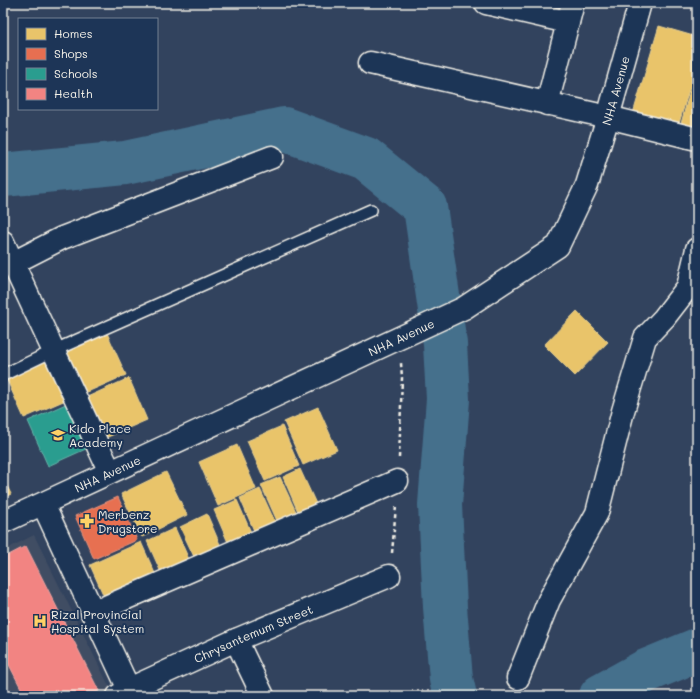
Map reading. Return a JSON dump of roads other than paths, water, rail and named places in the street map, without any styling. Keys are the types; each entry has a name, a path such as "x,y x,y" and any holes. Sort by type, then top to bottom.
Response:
{"street":[{"path":"486,3 571,13 547,104"},
{"name":"NHA Avenue","path":"3,522 464,308 558,246 587,185 640,3"},
{"path":"370,63 608,117 697,140"},
{"path":"8,266 62,238 272,158"},
{"path":"3,242 8,266 55,350 110,472"},
{"path":"518,678 549,600 597,513 623,411 646,338 688,287 697,249"},
{"path":"92,613 397,481"},
{"path":"44,504 126,694"},
{"name":"Chrysantemum Street","path":"126,694 236,640 390,576"},
{"path":"236,640 262,696"}],"lane":[{"path":"3,375 55,350 371,210"}],"waterway":[{"path":"3,175 125,163 284,129 366,159 425,207 445,344 448,399 440,505 445,607 451,679 455,696"},
{"path":"601,696 646,671 697,650"}],"place":[{"name":"Kido Place Academy","path":"58,435"},
{"name":"Merbenz Drugstore","path":"87,521"},
{"name":"Rizal Provincial Hospital System","path":"40,621"}]}
